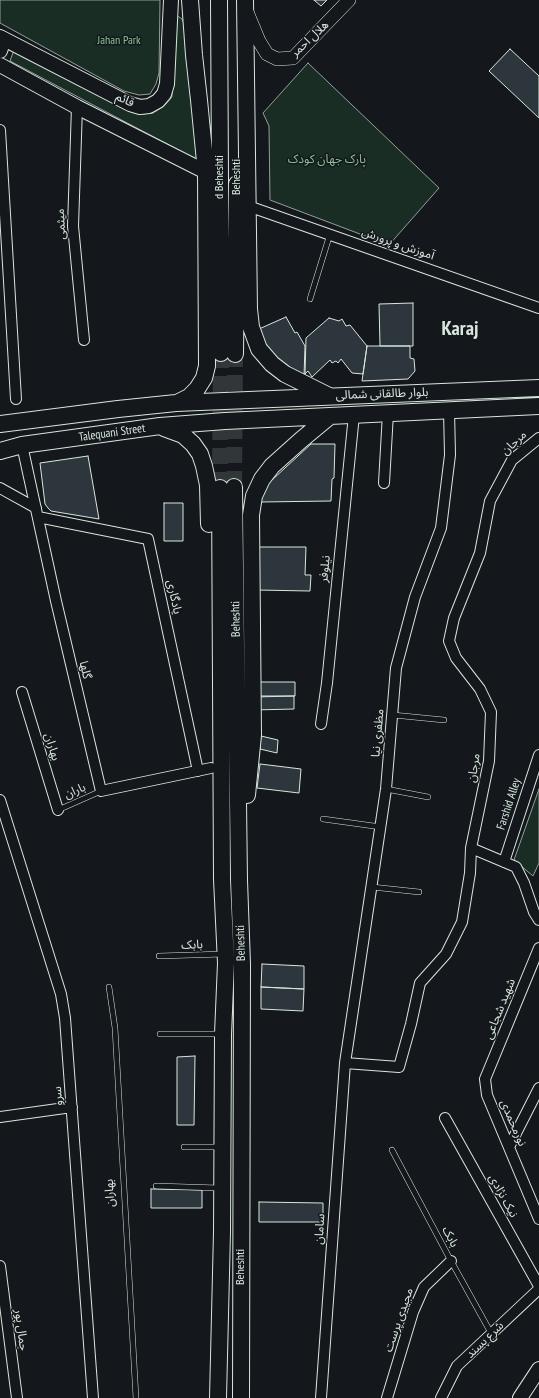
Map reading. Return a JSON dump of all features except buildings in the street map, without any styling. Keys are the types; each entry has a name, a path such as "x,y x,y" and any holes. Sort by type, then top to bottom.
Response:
{"main road":[{"name":"قائم","path":"1,42 130,104 140,107 149,106 158,101 164,94 168,84 171,0"},
{"path":"176,403 189,397 198,389 204,378 207,366 206,172 190,0"},
{"name":"d Beheshti","path":"219,0 228,354"},
{"path":"242,3 248,206 249,309 251,327 259,349 272,364 285,374 330,396"},
{"name":"Beheshti","path":"228,354 237,192 242,3"},
{"path":"0,65 77,107 206,172"},
{"name":"بلوار طالقانی شمالی","path":"224,401 539,388"},
{"name":"Talequani Street","path":"1,424 176,403 224,401"},
{"name":"بلوار طالقانی شمالی","path":"225,421 539,406"},
{"path":"240,880 253,735 252,515 254,496 262,479 272,466 330,416"},
{"name":"Talequani Street","path":"0,451 22,445 160,426 225,421"},
{"path":"160,426 183,435 193,444 200,454 208,485 204,769 222,879"},
{"name":"Beheshti","path":"218,1398 225,954 222,879 227,487 242,964 241,1398"},
{"path":"520,1398 539,1369"}],"street":[{"name":"هلال احمر","path":"242,3 259,41 267,54 277,59 293,58 349,0"},
{"name":"میثمی","path":"77,107 73,226 84,340"},
{"path":"0,130 16,399"},
{"name":"آموزش و پرورش","path":"248,206 539,308"},
{"name":"مظفری نیا","path":"345,1062 386,789 396,668 415,597 441,528 450,455 449,410"},
{"path":"384,483 388,413"},
{"name":"نیلوفر","path":"320,724 327,683 354,415"},
{"name":"مرجان","path":"345,1062 399,1067 411,1024 420,983 446,954 462,922 470,873 471,848 489,761 491,712 480,689 456,658 449,641 454,618 480,553 490,501 512,460 539,438"},
{"name":"گلها","path":"22,445 56,601 101,791"},
{"path":"0,488 37,513"},
{"name":"یادگاری","path":"37,513 148,539 204,769"},
{"name":"بهاران","path":"22,692 58,810"},
{"name":"Farshid Alley","path":"504,862 539,755"},
{"path":"101,791 204,769"},
{"name":"سرو","path":"0,800 61,994 65,1018 93,1398"},
{"path":"471,848 516,867 524,883 534,912 539,920"},
{"name":"شهید شجاعی","path":"485,1079 539,948"},
{"name":"سامان","path":"321,1398 345,1062"},
{"name":"نورمحمدی","path":"485,1079 487,1095 539,1219"},
{"path":"509,1147 539,1088"},
{"path":"0,1117 72,1107"},
{"name":"نیک نژادی","path":"445,1118 539,1288"},
{"name":"مجیدی پرست","path":"387,1398 413,1312 424,1287 451,1261"},
{"name":"جمال پور","path":"0,1266 17,1398"},
{"name":"شرع پسند","path":"441,1398 457,1366 539,1288"}],"lane":[{"path":"310,299 330,234"},
{"path":"393,715 444,720"},
{"path":"386,789 428,797"},
{"name":"باران","path":"58,810 101,791"},
{"path":"323,819 381,827"},
{"path":"372,887 419,892"},
{"name":"بابک","path":"159,956 225,954"},
{"name":"بهاران","path":"109,987 114,1028 136,1398"},
{"path":"160,1034 223,1034"},
{"path":"184,1147 222,1147"},
{"name":"بابک","path":"392,1150 491,1333"},
{"path":"156,1186 222,1188"}],"green space":[{"name":"Jahan Park","path":"0,0 160,0 159,73 156,84 150,94 139,95 124,91 0,23"},
{"path":"176,15 182,19 188,33 203,163 10,61 14,50 142,114 153,113 164,106 172,97"},
{"name":"پارک جهان کودک","path":"308,63 439,188 389,245 270,200 269,126 263,113"},
{"path":"539,789 539,863 533,876 514,860"}],"tunnel":[{"path":"220,488 221,353"},
{"path":"234,487 235,354"}],"district":[{"name":"Karaj","path":"460,329"}]}
